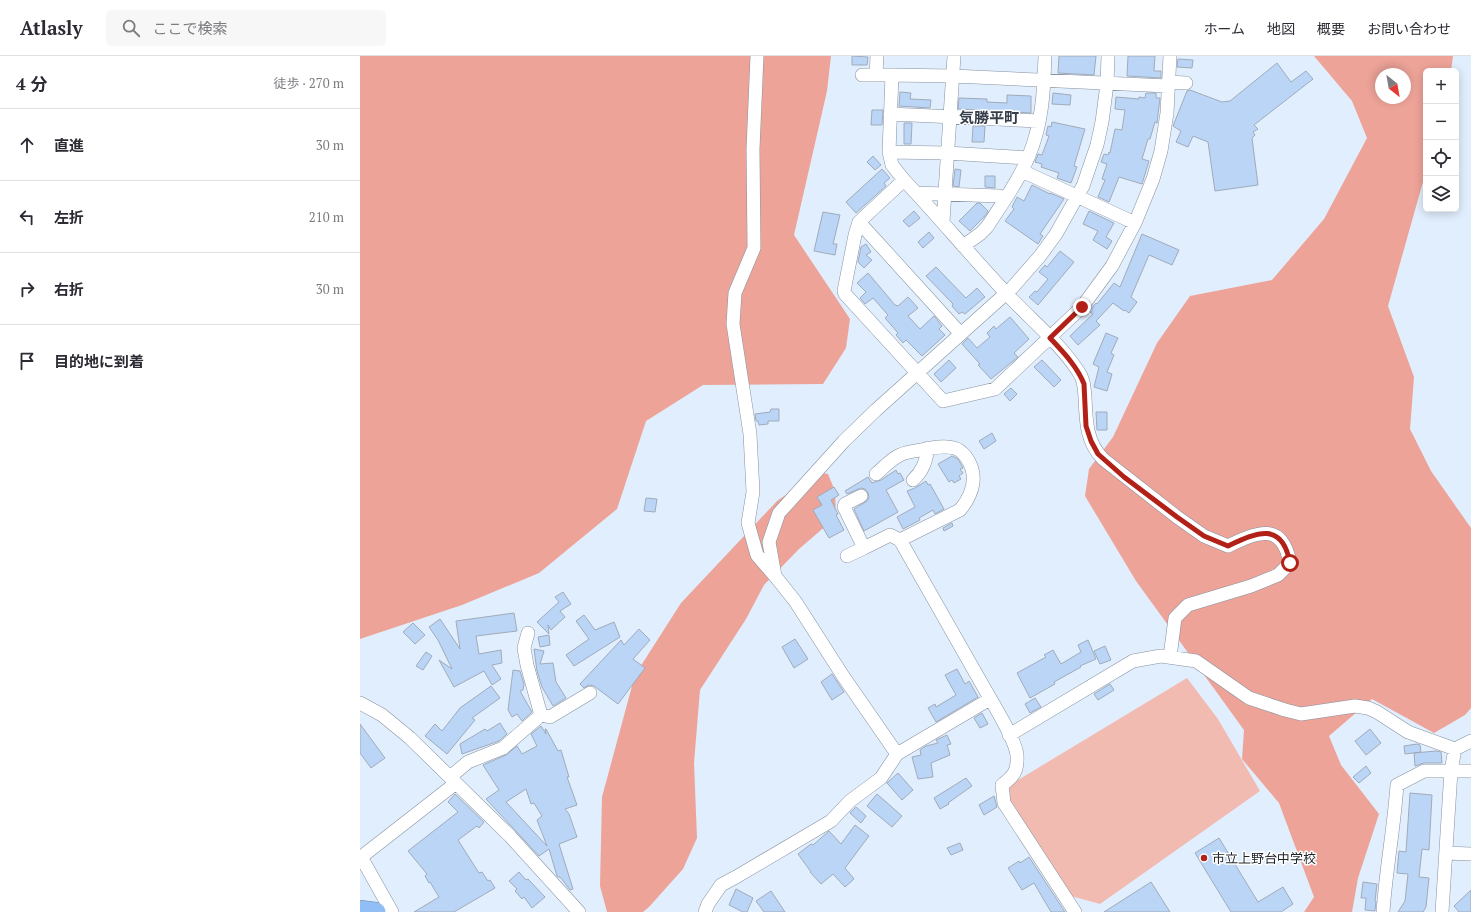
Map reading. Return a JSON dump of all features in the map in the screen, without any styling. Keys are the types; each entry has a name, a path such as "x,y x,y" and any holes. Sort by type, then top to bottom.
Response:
{"highway":[{"path":"360,910 376,912"}],"street":[{"path":"757,56 753,149 754,248 735,293 733,324 750,434 753,492 748,523 757,555 776,576 795,601 843,676 897,754"},
{"path":"876,75 877,56"},
{"path":"943,222 954,56"},
{"path":"963,246 987,228 1022,171 1028,158 1035,139 1041,112 1045,56"},
{"path":"776,576 769,542 779,513 844,441 917,371 1006,293 1026,273 1052,240 1078,197 1097,145 1102,122 1107,84 1108,56"},
{"path":"904,180 859,222 844,291 845,294 943,401 995,389 1050,338 1086,301 1112,266 1135,223 1153,179 1160,151 1167,113 1170,56"},
{"path":"862,74 953,76 1107,84 1186,83"},
{"path":"892,75 889,152 892,165 1006,293 1066,355 1082,377 1084,384 1086,426 1098,454 1177,517 1204,536 1228,546 1252,535 1267,532 1280,539 1288,551 1290,563 1278,575 1251,586 1188,605 1175,618 1170,657"},
{"path":"890,114 1039,121"},
{"path":"889,152 947,153 1028,158"},
{"path":"1022,171 1135,223"},
{"path":"916,193 999,196 1005,199"},
{"path":"859,222 960,333"},
{"path":"876,474 901,454 928,448 947,446 955,448 964,455 971,466 974,476 971,492 967,502 960,510 900,540"},
{"path":"913,480 919,475 925,464 928,448"},
{"path":"861,496 845,504 844,507 864,548"},
{"path":"847,556 890,535 900,540 1015,746 1017,766 1014,775 1002,785 1004,803 1075,912"},
{"path":"528,633 524,648 527,665 541,715"},
{"path":"1009,735 1133,661 1161,656 1196,661 1248,698 1285,710 1301,714 1355,706 1368,708 1377,712 1408,732 1455,749 1471,741"},
{"path":"541,715 550,718 590,693"},
{"path":"705,912 708,904 721,885 736,878 831,821 850,801 881,778 897,754 990,699"},
{"path":"360,703 382,715 399,729 453,780 510,836 579,912"},
{"path":"392,912 361,858 453,780 468,762 503,748 541,715"},
{"path":"1442,912 1451,771 1455,749"},
{"path":"1383,912 1397,785 1424,771 1471,771"},
{"path":"1446,853 1471,854"}],"shaded area":[{"path":"360,56 831,56 827,91 794,235 850,319 846,348 823,384 703,385 646,421 617,509 539,573 462,605 360,639"},
{"path":"1314,56 1453,56 1451,68 1423,68 1423,182 1388,306 1414,377 1410,429 1431,471 1471,528 1471,708 1465,715 1434,733 1372,699 1329,736 1341,765 1379,814 1358,878 1352,912 1304,912 1314,897 1279,803 1242,759 1244,730 1136,581 1085,496 1089,469 1113,437 1157,343 1190,296 1272,280 1324,219 1367,138 1352,101"},
{"path":"818,472 828,474 835,491 836,517 799,549 764,585 746,619 700,690 694,763 697,838 683,869 643,912 607,912 600,886 602,797 635,675 681,603 777,501"},
{"path":"1187,678 1218,719 1260,791 1100,904 1071,896 1007,800 1008,786"}],"building":[{"path":"852,56 868,57 867,65 852,65"},
{"path":"1059,56 1096,56 1094,75 1058,73"},
{"path":"1128,56 1155,56 1154,71 1161,71 1161,78 1127,76"},
{"path":"1178,59 1193,60 1192,68 1177,67"},
{"path":"1277,63 1291,82 1306,71 1313,79 1254,125 1258,129 1253,132 1255,135 1252,138 1258,185 1215,191 1208,142 1193,136 1188,147 1176,142 1181,131 1173,126 1187,91 1190,90 1222,102 1230,101"},
{"path":"900,92 911,93 910,99 931,100 930,108 899,106"},
{"path":"1053,93 1071,95 1070,105 1052,104"},
{"path":"1146,93 1156,93 1156,98 1160,98 1157,123 1155,122 1142,159 1149,161 1142,184 1119,177 1109,202 1098,197 1105,180 1102,179 1107,164 1101,162 1104,154 1108,155 1109,152 1110,153 1115,129 1122,130 1125,110 1115,109 1116,97 1139,99 1139,97 1145,98"},
{"path":"1007,95 1031,96 1031,113 958,109 959,98 987,99 987,102 1007,103"},
{"path":"872,110 883,110 882,125 871,125"},
{"path":"1052,122 1085,129 1074,166 1077,167 1071,183 1057,178 1059,173 1041,167 1042,164 1035,162 1038,154 1042,155 1049,136 1046,135 1048,126 1051,127"},
{"path":"904,123 912,123 911,144 904,144"},
{"path":"973,126 985,126 984,142 972,142"},
{"path":"873,156 881,165 875,170 867,162"},
{"path":"882,169 890,178 884,183 886,186 856,213 846,202"},
{"path":"955,169 961,170 959,187 953,186"},
{"path":"985,176 995,176 995,188 985,187"},
{"path":"1032,185 1064,199 1040,234 1043,236 1038,244 1005,221 1014,209 1012,207 1017,197 1024,201"},
{"path":"977,203 980,203 988,211 970,231 959,221"},
{"path":"914,211 920,218 909,227 903,221"},
{"path":"1089,211 1114,223 1106,237 1112,241 1107,249 1093,240 1098,231 1083,224"},
{"path":"823,212 840,215 833,244 837,244 835,255 814,251"},
{"path":"929,232 934,238 923,248 918,242"},
{"path":"1142,234 1179,250 1172,265 1149,255 1131,297 1137,302 1129,313 1113,303 1096,321 1100,325 1078,345 1070,336 1093,314 1089,311 1096,303 1097,304 1114,283 1120,287"},
{"path":"866,244 871,252 866,255 872,260 864,268 858,262 861,247"},
{"path":"1060,251 1074,262 1038,305 1029,297 1035,291 1037,292 1048,279 1039,272 1045,265 1047,267"},
{"path":"936,267 966,298 977,288 985,297 965,314 962,312 959,314 952,306 953,304 926,276"},
{"path":"868,273 895,305 898,306 908,297 918,308 908,316 920,329 934,316 942,326 939,329 945,335 922,356 906,340 903,343 896,335 898,333 885,318 888,315 873,298 865,304 860,298 866,292 857,283"},
{"path":"1010,317 1029,339 1014,353 1018,357 991,379 962,344 968,338 977,348 990,337 987,333 994,326 996,329"},
{"path":"1106,333 1118,338 1111,353 1114,355 1107,372 1112,374 1107,391 1094,387 1099,367 1093,364"},
{"path":"949,360 956,368 941,382 934,374"},
{"path":"1042,360 1061,380 1054,387 1034,367"},
{"path":"1011,388 1017,394 1010,401 1004,394"},
{"path":"771,409 779,409 779,421 768,421 768,424 759,425 758,421 756,421 755,414 770,412"},
{"path":"1096,412 1107,412 1107,430 1097,430"},
{"path":"992,433 996,441 984,449 979,441"},
{"path":"952,456 958,459 963,468 960,469 963,473 959,476 961,479 954,483 952,480 949,482 938,464"},
{"path":"896,470 898,474 900,473 904,480 886,490 898,512 864,531 854,509 867,501 869,497 868,493 865,489 861,488 847,494 845,491 868,477 872,483 881,480"},
{"path":"926,481 928,485 930,484 944,509 935,514 933,510 919,518 920,520 903,529 897,517 915,507 907,491"},
{"path":"834,487 839,495 831,500 838,514 836,515 844,530 829,538 813,510 822,505 817,497"},
{"path":"646,498 657,499 655,512 644,511"},
{"path":"952,523 953,526 944,531 943,528"},
{"path":"563,592 571,604 560,611 565,617 551,630 548,625 549,634 537,622 559,602 555,597"},
{"path":"514,613 517,631 476,636 479,654 501,650 502,663 492,665 501,679 492,685 484,671 454,687 439,660 452,669 438,640 429,627 440,619 460,649 456,621"},
{"path":"584,615 595,630 614,622 620,637 574,666 566,655 589,639 576,621"},
{"path":"413,623 425,635 415,644 403,632"},
{"path":"639,629 650,640 633,659 645,668 618,704 594,686 589,685 584,688 580,684 621,640 624,645"},
{"path":"549,635 550,645 540,647 538,637"},
{"path":"795,639 808,659 794,668 782,647"},
{"path":"1088,640 1096,659 1080,666 1081,667 1054,682 1055,684 1030,698 1017,673 1046,657 1044,655 1053,650 1061,664 1081,652 1078,645"},
{"path":"1105,646 1111,660 1100,664 1094,651"},
{"path":"534,649 544,651 540,664 553,663 556,682 566,698 553,706 542,687 537,671"},
{"path":"426,652 432,656 423,670 416,666"},
{"path":"957,669 965,684 969,681 978,697 936,722 928,708 935,704 936,707 956,695 945,675"},
{"path":"513,670 520,671 524,684 523,690 520,691 532,712 522,721 517,714 512,717 508,710"},
{"path":"832,674 844,692 832,700 821,682"},
{"path":"1110,684 1114,690 1098,700 1094,694"},
{"path":"491,686 500,698 472,718 475,720 447,754 425,736 435,724 442,731 460,708"},
{"path":"1035,698 1041,707 1030,713 1025,704"},
{"path":"982,713 988,724 980,728 974,718"},
{"path":"500,723 507,734 499,741 462,754 460,744 485,729 487,731"},
{"path":"360,724 385,758 371,768 360,753"},
{"path":"541,726 546,734 546,729 558,751 561,750 569,777 567,777 577,805 565,809 569,814 577,837 559,844 573,889 570,890 561,878 557,876 549,849 539,856 486,799 499,790 483,765 506,755 517,746 522,754 537,746 531,734","holes":["526,789 531,804 534,803 542,816 537,820 547,846 506,802"]},
{"path":"1370,729 1381,743 1366,755 1355,741"},
{"path":"947,735 951,744 947,745 950,755 931,763 933,777 918,779 912,757 921,755 920,750 926,746 938,743 936,740"},
{"path":"1420,745 1421,752 1405,754 1404,746"},
{"path":"1441,752 1442,763 1424,763 1415,766 1414,753"},
{"path":"1366,766 1371,773 1359,783 1353,777"},
{"path":"898,773 913,790 902,800 887,783"},
{"path":"966,778 972,786 940,809 934,798"},
{"path":"1410,793 1432,795 1429,850 1422,849 1419,877 1429,878 1426,907 1423,912 1398,912 1405,901 1408,874 1397,873 1399,851 1406,852"},
{"path":"455,794 484,822 479,828 477,826 458,840 479,873 482,872 495,888 454,912 414,912 439,897 425,876 427,874 408,851 458,812 448,802"},
{"path":"877,794 902,816 892,827 867,806"},
{"path":"994,796 997,807 984,815 979,805"},
{"path":"856,807 866,816 861,823 850,813"},
{"path":"855,825 869,836 845,868 854,879 845,887 833,874 821,884 810,872 798,854 811,844 813,845 829,831 841,844"},
{"path":"1219,838 1258,902 1283,887 1293,904 1281,912 1231,912 1195,853"},
{"path":"960,843 963,850 951,855 947,848"},
{"path":"1029,857 1065,912 1051,912 1034,883 1022,890 1008,868"},
{"path":"519,872 545,897 532,908 524,897 522,899 515,891 517,889 509,881"},
{"path":"1151,882 1170,912 1104,912"},
{"path":"1363,882 1377,884 1375,911 1365,910 1366,898 1361,898"},
{"path":"736,889 753,898 747,912 743,912 729,905"},
{"path":"1471,890 1471,912 1459,912 1454,906"},
{"path":"771,891 785,912 764,912 756,901"}],"place":[{"name":"市立上野台中学校","path":"1204,858"}],"district":[{"name":"気勝平町","path":"989,117"}],"route":[{"path":"1082,307 1050,338 1066,355 1082,377 1084,384 1086,426 1091,441 1098,454 1124,477 1204,536 1228,546 1252,535 1267,532 1280,539 1288,551 1290,563"}]}
